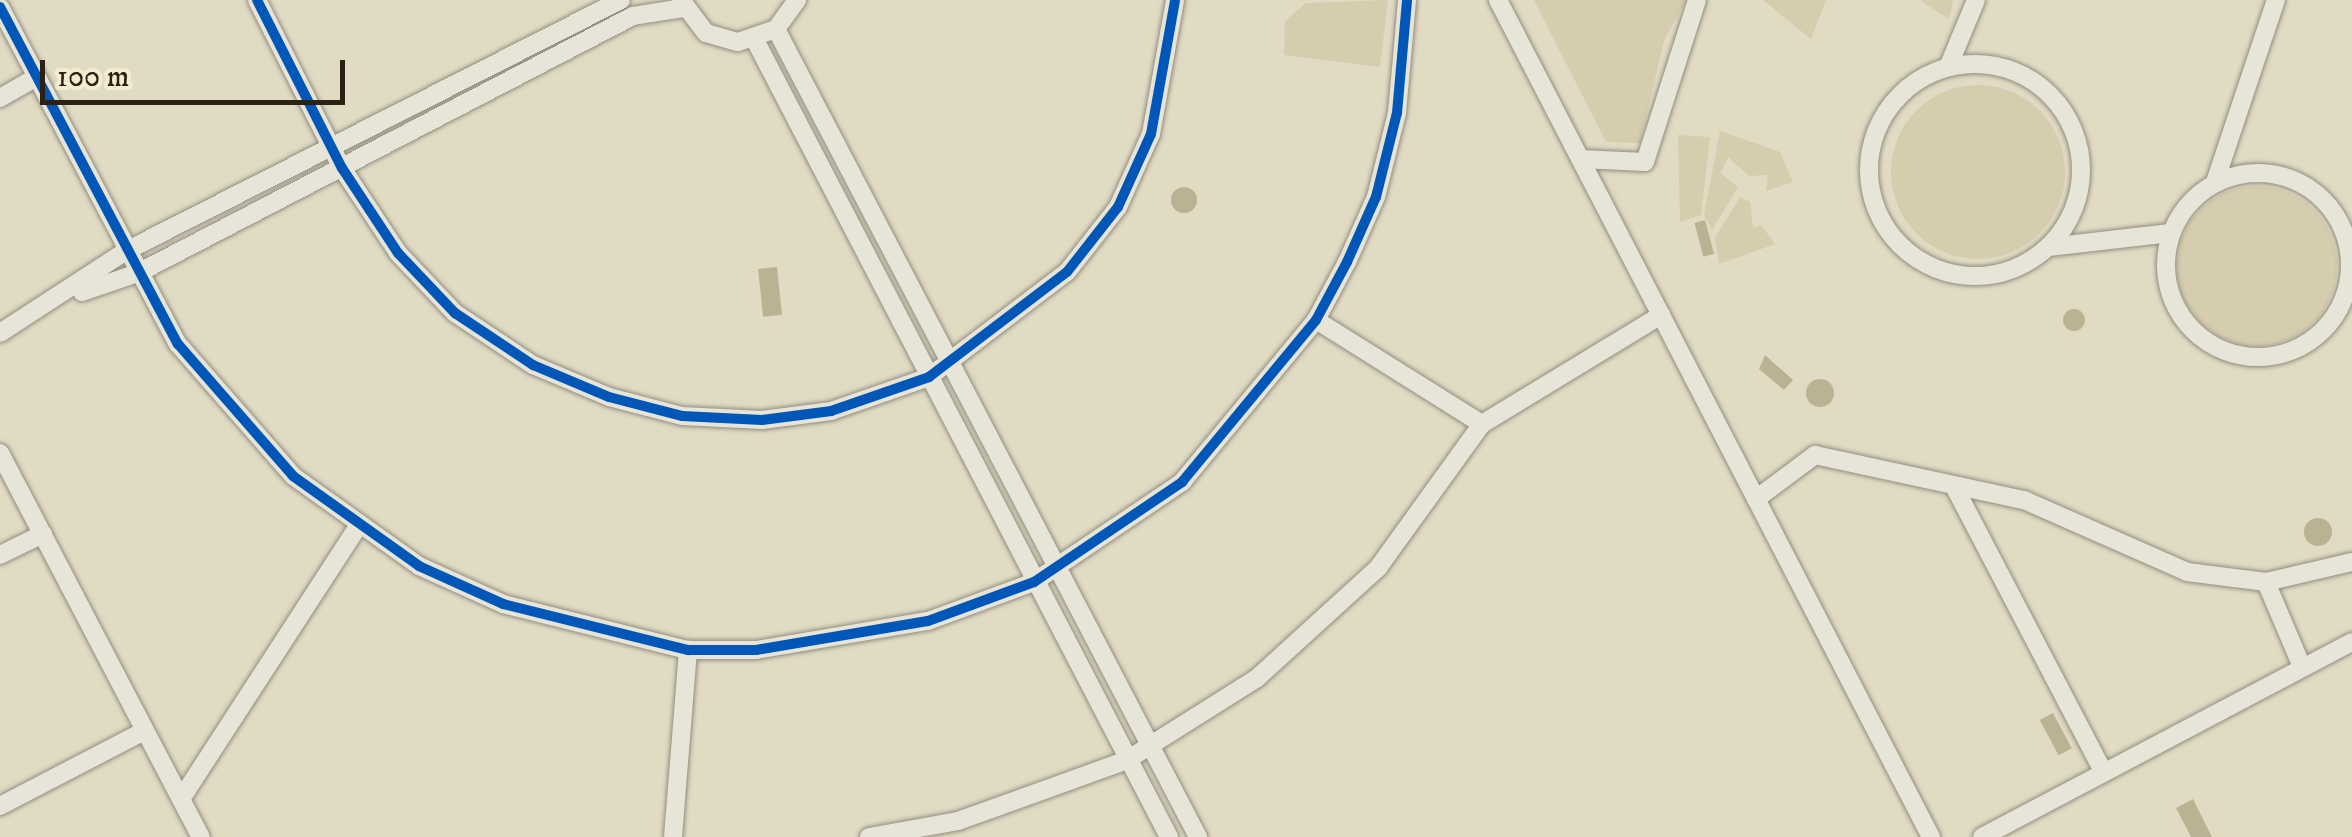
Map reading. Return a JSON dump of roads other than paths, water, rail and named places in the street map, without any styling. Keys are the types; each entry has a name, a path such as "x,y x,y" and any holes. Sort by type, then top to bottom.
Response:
{"street":[{"path":"257,0 342,168 398,254 455,314 533,365 609,397 682,416 762,420 831,411 929,377 952,365 1067,272 1118,206 1151,134 1175,0"},
{"path":"67,297 126,251 621,0"},
{"path":"0,333 67,297 138,273 633,16 682,4 722,40 755,40 776,29 797,0"},
{"path":"0,7 138,273 231,414 358,526 503,604 688,650 841,640 1034,582 1059,570 1182,482 1316,320 1376,198 1397,113 1407,0"},
{"path":"1498,0 1931,837"},
{"path":"1580,158 1645,162 1697,0"},
{"path":"1949,65 1976,0"},
{"path":"2049,247 2080,186 2068,118 2017,71 1949,65 1903,91 1873,134 1870,187 1891,236 1917,260 1986,276 2049,247 2170,233 2215,182 2276,0"},
{"path":"776,29 1198,837"},
{"path":"755,40 1169,837"},
{"path":"0,98 36,78"},
{"path":"2170,233 2172,300 2218,349 2285,354 2326,325 2349,280 2336,215 2282,175 2215,182"},
{"path":"869,837 958,820 1128,760 1258,678 1378,568 1482,424 1661,315"},
{"path":"1316,320 1482,424"},
{"path":"0,453 201,837"},
{"path":"1756,500 1815,455 1956,490 2024,500 2187,572 2266,582 2352,562"},
{"path":"1956,490 2104,772"},
{"path":"181,799 358,526"},
{"path":"0,555 43,534"},
{"path":"2266,582 2302,667"},
{"path":"1982,837 2352,642"},
{"path":"673,837 688,650"},
{"path":"0,806 144,731"}]}
